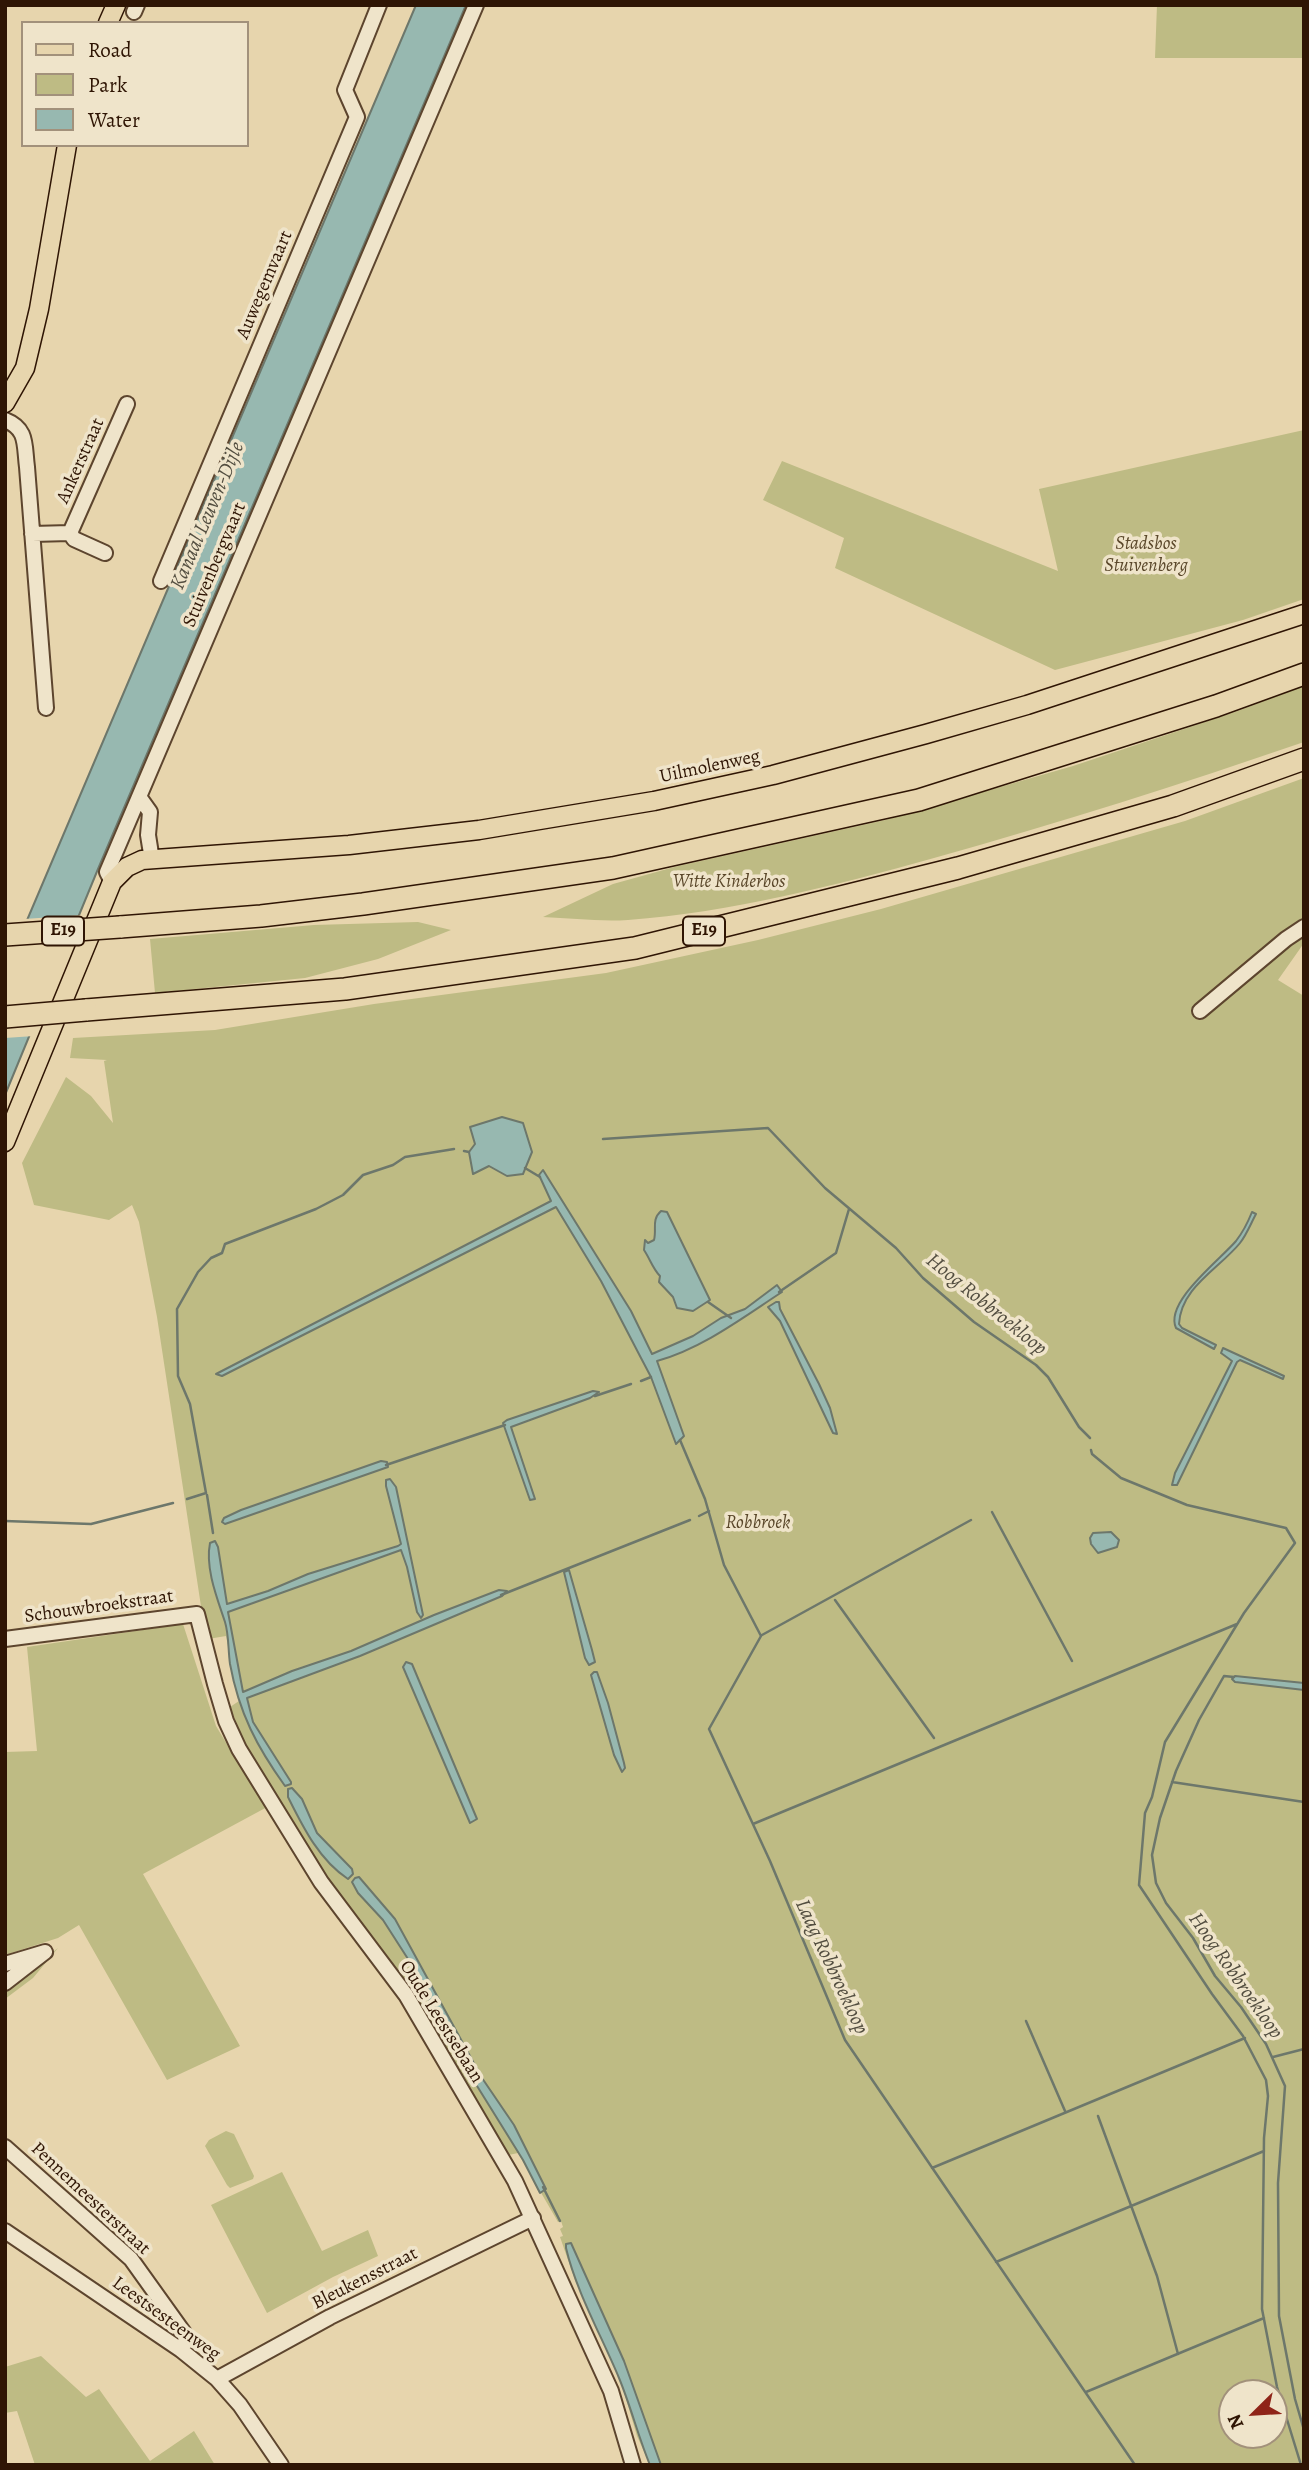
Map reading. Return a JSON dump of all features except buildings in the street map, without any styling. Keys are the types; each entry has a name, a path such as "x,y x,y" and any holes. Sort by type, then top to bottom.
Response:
{"highway":[{"name":"E19","path":"5,935 261,916 613,868 919,800 1216,706 1304,674"},
{"name":"E19","path":"5,1017 345,989 635,948 958,868 1172,806 1304,759"}],"main road":[{"path":"109,21 116,5"},
{"path":"5,403 25,368 40,309 67,147"},
{"name":"Uilmolenweg","path":"112,882 127,867 142,860 362,844 479,830 654,801 773,775 1027,705 1304,614"},
{"name":"Stuivenbergvaart","path":"5,1142 112,882"}],"street":[{"name":"Auwegemvaart","path":"161,581 357,117 345,90 379,5"},
{"name":"Stuivenbergvaart","path":"112,882 107,872 476,5"},
{"name":"Ankerstraat","path":"70,533 127,404"},
{"path":"5,419 18,425 23,433 46,708"},
{"name":"Ankerstraat","path":"32,534 70,533"},
{"name":"Ankerstraat","path":"70,533 74,539 105,553"},
{"path":"140,798 150,812 148,835 152,860"},
{"path":"1200,1012 1304,927"},
{"name":"Schouwbroekstraat","path":"5,1639 197,1614"},
{"name":"Oude Leestsebaan","path":"197,1614 226,1721 239,1749 321,1882 423,2021 505,2164 533,2218 611,2391 633,2465"},
{"path":"5,1964 45,1952 5,1983"},
{"name":"Pennemeesterstraat","path":"5,2147 131,2259 184,2333 186,2340 181,2350"},
{"name":"Bleukensstraat","path":"217,2379 330,2317 533,2218"},
{"name":"Leestsesteenweg","path":"5,2231 181,2350 217,2379 240,2405 281,2465"}],"green space":[{"path":"1157,5 1304,5 1304,58 1155,58"},
{"name":"Stadsbos Stuivenberg","path":"1304,430 1304,599 1243,620 1055,670 835,568 844,538 763,500 782,461 1058,571 1039,489"},
{"name":"Witte Kinderbos","path":"1304,686 1304,742 1074,817 896,868 744,904 628,920 543,917 613,884 678,866 885,820 1073,766"},
{"name":"Robbroek","path":"1304,778 1304,943 1278,980 1304,996 1304,2465 650,2465 637,2436 621,2382 575,2280 560,2237 563,2236 561,2221 558,2222 518,2153 504,2156 339,1900 298,1828 246,1747 230,1707 239,1701 226,1636 208,1639 204,1626 157,1317 139,1222 132,1205 109,1220 34,1205 22,1163 66,1077 91,1096 113,1123 104,1061 107,1060 70,1058 73,1038 215,1030 374,1004 606,973 758,940 881,909 1185,821"},
{"path":"418,922 451,930 378,959 305,978 155,993 150,939 314,925"},
{"path":"183,1624 216,1726 263,1804 267,1802 269,1806 143,1874 240,2046 167,2080 79,1925 58,1938 5,1955 5,1752 37,1751 27,1647"},
{"path":"58,1948 33,1978 5,1999 5,1990"},
{"path":"226,2131 234,2134 254,2176 253,2179 230,2188 205,2146 209,2140"},
{"path":"282,2172 322,2251 368,2230 378,2256 267,2313 211,2205"},
{"path":"41,2356 86,2397 99,2389 150,2461 194,2431 215,2465 35,2465 17,2411 5,2413 5,2367"}],"water":[{"name":"Kanaal Leuven-Dijle","path":"416,5 466,5 98,869 5,1095 5,972"},
{"path":"502,1117 523,1123 532,1152 523,1174 507,1176 489,1166 473,1174 469,1152 475,1144 470,1127"},
{"path":"543,1170 631,1311 652,1354 693,1336 721,1318 745,1309 777,1285 782,1292 706,1340 657,1361 684,1436 676,1444 651,1377 601,1281 556,1207 222,1376 216,1374 551,1201 539,1175"},
{"path":"661,1211 667,1212 710,1300 693,1311 677,1308 673,1297 659,1282 660,1276 644,1250 645,1240 648,1243 654,1240 655,1221"},
{"path":"1252,1212 1256,1214 1242,1240 1202,1279 1186,1299 1181,1311 1179,1324 1182,1328 1216,1345 1214,1349 1176,1328 1178,1306 1196,1282 1236,1241"},
{"path":"779,1302 780,1309 819,1384 830,1408 837,1434 833,1433 780,1321 768,1307"},
{"path":"1223,1348 1284,1376 1283,1379 1240,1360 1237,1362 1177,1485 1172,1485 1175,1473 1232,1361 1221,1353"},
{"path":"593,1391 599,1392 590,1398 511,1427 535,1499 530,1500 503,1423"},
{"path":"381,1461 387,1462 388,1467 225,1524 222,1522 224,1518 241,1510"},
{"path":"390,1479 396,1487 423,1615 421,1618 417,1612 401,1550 228,1612 243,1692 499,1590 507,1591 502,1596 360,1656 247,1698 253,1722 291,1782 285,1786 258,1743 238,1698 230,1664 226,1627 210,1573 210,1543 215,1541 218,1547 227,1604 308,1574 398,1546 401,1544 386,1486 386,1480"},
{"path":"1111,1532 1119,1540 1117,1547 1098,1553 1091,1544 1093,1533"},
{"path":"569,1570 595,1662 589,1665 564,1572"},
{"path":"406,1662 412,1664 477,1819 470,1823 403,1667"},
{"path":"597,1672 608,1703 624,1763 622,1772 614,1755 591,1675"},
{"path":"1235,1676 1304,1683 1304,1690 1235,1682 1232,1679"},
{"path":"292,1788 302,1799 317,1833 352,1869 353,1874 348,1879 320,1853 306,1831 288,1797 288,1789"},
{"path":"359,1877 395,1919 482,2078 514,2125 546,2189 540,2193 523,2160 441,2028 417,1973 383,1920 358,1893 352,1882"},
{"path":"571,2243 624,2361 661,2465 650,2465 619,2378 576,2281 566,2248 566,2244"}],"pier":[{"path":"84,915 34,1036 5,1038 5,963 24,919"}],"waterway":[{"name":"Hoog Robbroekloop","path":"603,1139 768,1128 825,1188 896,1248 923,1278 974,1322 1036,1365 1048,1377 1079,1427 1090,1438"},
{"path":"187,1499 206,1493 190,1404 178,1376 177,1309 198,1272 211,1258 222,1253 225,1244 316,1209 343,1195 363,1175 393,1165 405,1157 454,1149"},
{"path":"464,1151 469,1152"},
{"path":"525,1168 540,1177"},
{"name":"Hoog Robbroekloop","path":"779,1292 836,1253 849,1209"},
{"name":"Hoog Robbroekloop","path":"708,1302 731,1318"},
{"path":"641,1381 651,1377"},
{"path":"595,1396 631,1384"},
{"path":"386,1465 505,1425"},
{"name":"Laag Robbroekloop","path":"680,1440 705,1499 724,1565 761,1636 709,1729 770,1861 845,2040 1135,2465"},
{"path":"1091,1450 1092,1454 1121,1478 1187,1505 1286,1528 1295,1543 1244,1613 1165,1742 1152,1797 1145,1813 1139,1885 1243,2036 1266,2080 1268,2096 1264,2138 1262,2309 1277,2387 1301,2465"},
{"path":"207,1495 213,1533"},
{"path":"5,1521 91,1524 173,1503"},
{"path":"699,1516 709,1511"},
{"path":"992,1512 1072,1661"},
{"path":"501,1595 690,1520"},
{"path":"762,1635 971,1520"},
{"path":"835,1600 934,1738"},
{"path":"753,1824 1237,1624"},
{"name":"Hoog Robbroekloop","path":"1234,1677 1224,1676 1199,1720 1176,1771 1160,1818 1152,1855 1156,1883 1166,1903 1193,1938 1215,1976 1241,2007 1266,2044 1285,2086 1278,2183 1279,2316 1295,2399 1304,2430"},
{"path":"1172,1782 1304,1802"},
{"path":"1026,2021 1065,2111"},
{"path":"932,2168 1245,2038"},
{"path":"1273,2057 1304,2049"},
{"path":"1098,2116 1157,2276 1178,2354"},
{"path":"996,2262 1264,2151"},
{"name":"Laag Robbroekloop","path":"543,2187 560,2221"},
{"path":"1086,2392 1264,2318"}]}
